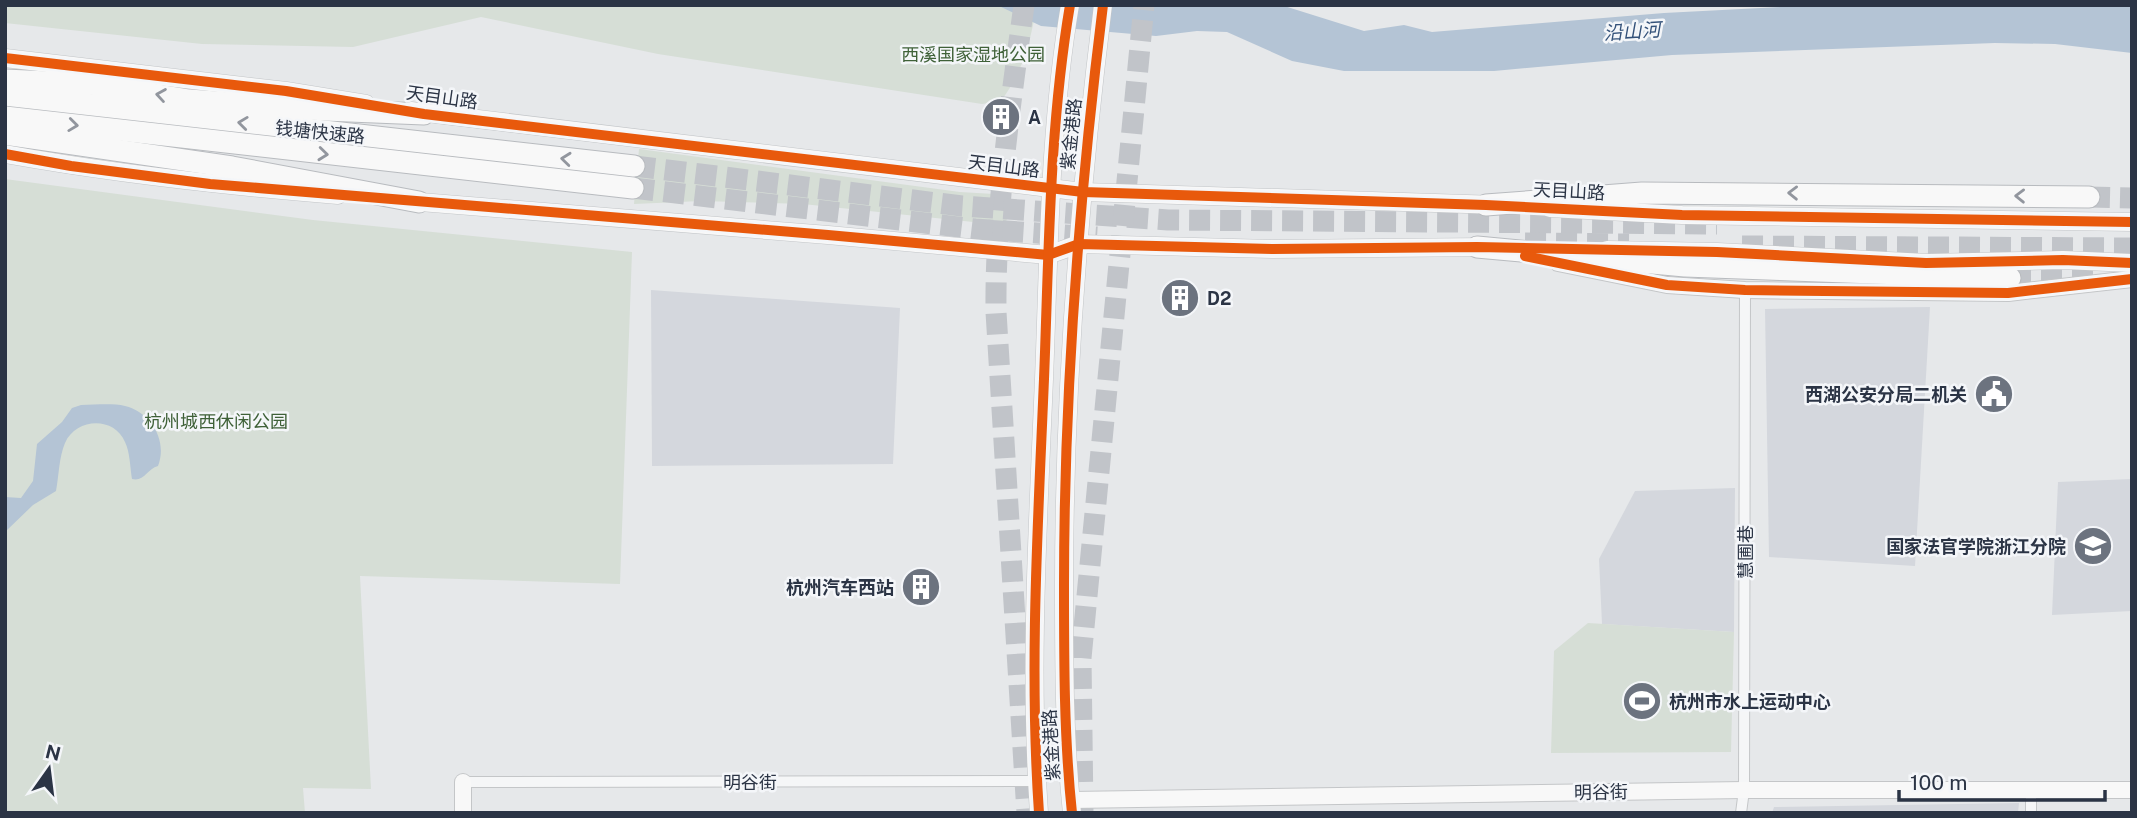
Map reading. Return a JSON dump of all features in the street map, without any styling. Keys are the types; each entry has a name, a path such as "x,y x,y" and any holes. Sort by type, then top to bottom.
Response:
{"highway":[{"path":"5,80 90,84 189,100 424,114"},
{"name":"钱塘快速路","path":"5,94 634,166"},
{"name":"钱塘快速路","path":"5,117 633,188"},
{"path":"5,134 232,167 419,202"},
{"path":"1486,205 1642,193 2089,197"},
{"path":"1477,247 1685,265 2010,278"}],"main road":[{"name":"紫金港路","path":"1039,813 1034,646 1050,188 1070,5"},
{"name":"紫金港路","path":"1072,806 1064,662 1064,526 1079,244 1103,5"},
{"name":"天目山路","path":"5,58 286,91 424,114 1083,192 1486,205 1682,215 2132,222"},
{"path":"5,154 71,166 210,184 1048,255 1079,244 1273,249 1477,247 1717,252 1926,263 2063,260 2132,263"}],"street":[{"path":"1477,247 1667,285 1745,290 2008,293 2132,279"},
{"name":"慧圃巷","path":"1741,813 1744,790 1745,290"},
{"name":"明谷街","path":"463,782 1037,781"},
{"path":"463,782 463,813"},
{"name":"明谷街","path":"1072,806 1744,790 2132,790"},
{"path":"2031,790 2031,813"}],"shaded area":[{"path":"651,290 900,308 893,464 652,466"},
{"path":"1930,307 1915,566 1769,557 1765,309"},
{"name":"国家法官学院浙江分院","path":"2132,479 2132,611 2052,615 2058,482"},
{"path":"1735,488 1734,632 1602,624 1599,559 1635,491"},
{"path":"2019,803 2018,813 1772,813 1774,807"}],"green space":[{"name":"西溪国家湿地公园","path":"5,5 1037,5 1021,67 1009,89 1001,101 982,104 658,54 481,17 353,47 202,44 5,23"},
{"path":"639,149 960,192 994,194 1005,198 1008,214 1005,224 992,224 803,204 701,201 634,204"},
{"name":"杭州城西休闲公园","path":"5,179 313,220 632,252 620,584 360,576 371,789 303,788 305,813 5,813"},
{"name":"杭州市水上运动中心","path":"1588,623 1734,632 1731,752 1551,753 1554,651"}],"water":[{"name":"沿山河","path":"997,5 1281,5 1364,31 1404,25 1432,32 1664,13 1817,5 2132,5 2132,53 2055,44 1995,43 1672,55 1494,71 1344,71 1292,61 1227,32 1197,31 1156,36 1041,26"},
{"path":"81,405 120,405 143,414 159,438 161,456 158,466 140,479 132,479 128,450 120,434 104,424 86,425 70,435 65,443 56,491 33,505 5,532 5,497 21,498 33,481 37,444 62,422 72,408"}],"tunnel":[{"path":"1024,5 1001,197 996,312 1027,813"},
{"path":"1083,813 1081,658 1144,5"},
{"path":"634,166 962,206 1168,220 1717,224"},
{"path":"633,188 975,229 1097,237"},
{"path":"2089,197 2132,198"},
{"path":"1525,243 1629,244"},
{"path":"1742,246 2132,248"},
{"path":"2010,278 2103,278"}],"cycle path":[{"path":"1039,813 1035,704 1037,542 1051,192 1058,98 1070,5"},
{"path":"1072,813 1064,671 1067,440 1080,222 1103,5"},
{"path":"5,58 286,91 424,114 1083,192 1486,205 1682,215 2132,222"},
{"path":"5,154 71,166 210,184 1048,255 1079,244 1273,249 1477,247 1717,252 1926,263 2063,260 2132,263"},
{"path":"1525,256 1667,285 1745,290 2008,293 2132,279"}],"place":[{"name":"A","path":"1001,117"},
{"name":"D2","path":"1180,298"},
{"name":"西湖公安分局二机关","path":"1994,394"},
{"name":"国家法官学院浙江分院","path":"2093,546"},
{"name":"杭州汽车西站","path":"921,587"},
{"name":"杭州市水上运动中心","path":"1642,701"}]}
